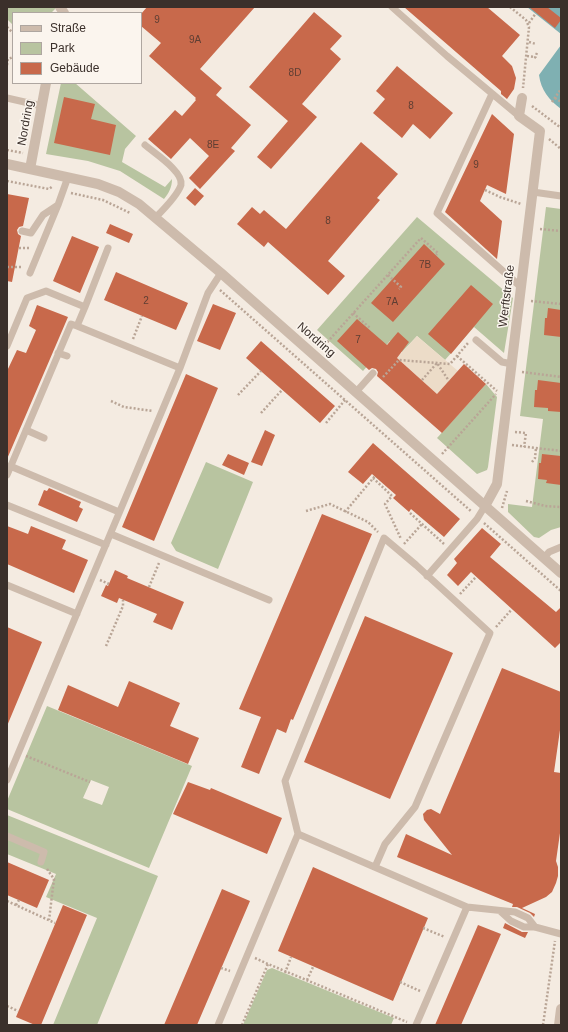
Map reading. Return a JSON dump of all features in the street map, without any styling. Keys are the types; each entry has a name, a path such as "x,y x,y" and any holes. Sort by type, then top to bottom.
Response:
{"street":[{"name":"Nordring","path":"30,169 46,84"},
{"path":"519,116 522,98"},
{"name":"Werftstraße","path":"485,506 497,484 502,444 503,393 511,368 540,131 519,116"},
{"name":"Nordring","path":"7,164 98,184 119,192 139,204 221,273 561,573"},
{"path":"559,1025 561,1009"}],"lane":[{"path":"392,7 519,116"},
{"path":"492,94 437,213 521,287"},
{"path":"7,98 42,106"},
{"path":"144,145 177,172 181,179 181,186 156,217"},
{"path":"31,270 68,177"},
{"path":"533,192 561,196"},
{"path":"22,231 31,233 43,215 58,205"},
{"path":"77,326 108,248"},
{"path":"7,780 180,368 208,293 221,273"},
{"path":"7,346 27,298 46,291 85,307"},
{"path":"7,475 71,324 129,347 160,363 180,368"},
{"path":"476,340 511,368"},
{"path":"58,353 67,356"},
{"path":"356,392 373,374"},
{"path":"26,430 44,438"},
{"path":"10,466 119,512"},
{"path":"7,505 106,545"},
{"path":"427,576 478,517 485,506"},
{"path":"110,534 269,600"},
{"path":"218,1025 298,834 285,781 384,538 490,633 415,807 385,844 375,868"},
{"path":"544,558 549,552 561,547"},
{"path":"7,586 77,614"},
{"path":"298,834 466,906 515,912 528,918 535,927 558,933"},
{"path":"7,836 44,852 40,862"},
{"path":"416,1025 466,906"}],"path":[{"path":"510,7 528,23 529,42 522,98 561,128"},
{"path":"528,23 536,13"},
{"path":"529,42 536,44"},
{"path":"527,56 536,58 537,53"},
{"path":"552,102 561,89"},
{"path":"555,98 561,102"},
{"path":"49,189 68,177"},
{"path":"7,181 103,200 135,216"},
{"path":"485,190 500,197 531,206"},
{"path":"540,229 561,232"},
{"path":"315,356 421,238 438,253 436,255"},
{"path":"7,267 31,270"},
{"path":"388,275 401,287 399,289"},
{"path":"214,284 561,591"},
{"path":"531,301 561,304"},
{"path":"353,313 370,328 369,329"},
{"path":"129,347 142,316"},
{"path":"379,382 398,360 450,364 473,337 476,340"},
{"path":"436,462 503,393 457,356"},
{"path":"422,380 437,363"},
{"path":"437,363 449,381"},
{"path":"511,368 561,378 561,383"},
{"path":"238,395 260,371"},
{"path":"261,413 282,390"},
{"path":"326,423 346,400"},
{"path":"111,401 124,407 154,411 159,418"},
{"path":"515,432 526,433 524,447"},
{"path":"502,444 560,451 558,455"},
{"path":"532,462 535,458 536,448"},
{"path":"345,512 374,477 392,496 385,504 404,544"},
{"path":"526,501 545,506 561,507"},
{"path":"306,511 330,504 368,522 384,538"},
{"path":"410,513 450,549"},
{"path":"399,551 422,524"},
{"path":"148,587 162,555"},
{"path":"454,600 476,577"},
{"path":"106,646 123,606 123,600"},
{"path":"490,633 512,609"},
{"path":"18,753 90,782"},
{"path":"40,862 54,879 49,920"},
{"path":"16,905 19,900"},
{"path":"7,901 55,923"},
{"path":"423,928 452,940"},
{"path":"543,1025 558,933"},
{"path":"248,954 285,972 408,1022"},
{"path":"285,972 291,957"},
{"path":"242,1025 268,964"},
{"path":"307,980 313,967"},
{"path":"400,982 429,994"},
{"path":"7,1006 18,1011"}],"green space":[{"path":"7,7 56,8 52,12 12,12 12,24 7,19"},
{"path":"61,84 76,84 136,136 125,149 122,162 165,187 172,179 170,190 164,199 120,171 88,161 46,154"},
{"path":"546,207 561,209 561,527 551,530 539,538 534,537 508,512 508,504 532,507 543,419 520,416"},
{"path":"417,217 513,298 504,353 474,327 445,360 417,336 402,352 390,341 363,371 317,330"},
{"path":"486,384 497,397 488,467 487,470 477,474 437,438"},
{"path":"206,462 253,482 218,569 176,551 171,543"},
{"path":"47,706 192,766 149,868 7,809 7,801","holes":["91,780 109,787 102,805 83,798"]},
{"path":"7,815 158,876 97,1025 53,1025 97,918 46,897 56,874 7,854"},
{"path":"272,968 394,1018 391,1025 243,1025 267,970"}],"shaded area":[{"path":"417,336 458,371 437,394 397,358"}],"water":[{"path":"527,7 561,7 561,34"},
{"path":"561,45 561,109 546,94 539,75"}],"building":[{"path":"147,7 255,7 200,69 222,88 216,95 251,125 231,148 235,151 200,189 189,178 209,156 190,138 171,159 148,139 175,110 182,116 196,100 196,98 149,56 161,43 142,27 142,13"},
{"path":"404,7 487,7 520,35 502,56 512,66 516,78 514,89 507,99 501,94 501,91"},
{"path":"529,7 547,7 561,18 561,20 555,28"},
{"path":"314,12 342,36 330,49 341,59 302,104 317,117 271,169 257,157 288,121 249,87"},
{"path":"397,66 453,113 430,139 413,124 402,138 373,113 385,99 376,91"},
{"path":"64,97 95,104 91,119 116,125 110,155 54,143"},
{"path":"492,114 514,134 506,194 487,185 480,201 502,221 497,259 445,212"},
{"path":"361,142 398,174 377,198 380,200 328,261 345,276 328,295 268,242 264,247 237,224 252,207 260,214 264,210 286,229"},
{"path":"195,188 204,196 195,206 186,198"},
{"path":"7,194 29,198 23,226 19,227 17,230 18,234 21,236 12,282 7,281"},
{"path":"110,224 133,234 129,243 106,233"},
{"path":"72,236 99,247 80,293 53,281"},
{"path":"424,244 445,264 393,322 371,303"},
{"path":"116,272 188,303 176,330 104,300"},
{"path":"471,285 493,304 451,354 428,334"},
{"path":"213,304 236,313 220,350 197,341"},
{"path":"37,305 68,317 7,459 7,371 17,350 26,353 36,330 29,326"},
{"path":"548,308 561,310 561,337 544,335 545,318 547,318"},
{"path":"357,319 387,345 398,332 409,342 397,358 437,394 464,364 486,384 442,433 377,376 378,372 376,369 372,368 369,370 337,341"},
{"path":"261,341 335,406 320,423 246,358"},
{"path":"186,374 218,388 154,541 122,527"},
{"path":"538,380 561,383 561,412 548,411 548,408 534,407 535,390 537,390"},
{"path":"265,430 275,435 262,466 251,462"},
{"path":"373,443 460,519 444,537 411,509 409,512 393,498 396,495 372,474 363,484 348,472"},
{"path":"228,454 249,463 244,475 222,465"},
{"path":"542,454 561,456 561,485 546,483 547,480 538,479 539,463 541,463"},
{"path":"49,488 81,502 79,507 83,509 77,522 38,505 44,490 47,491"},
{"path":"322,514 372,534 293,720 291,719 286,733 277,729 259,774 241,767 261,717 239,709"},
{"path":"7,526 28,534 31,526 66,540 62,549 88,560 74,593 7,564"},
{"path":"482,528 501,544 490,557 556,612 561,607 561,642 555,648 471,572 458,586 447,575 457,563 454,559"},
{"path":"115,570 128,576 127,578 184,602 172,630 153,622 157,614 119,598 117,603 101,596 106,585 108,586"},
{"path":"365,616 453,653 390,799 304,762"},
{"path":"7,627 42,642 7,726"},
{"path":"502,668 561,692 561,723 554,772 561,773 561,826 556,861 558,876 552,892 546,897 522,908 535,914 534,917 530,913 517,907 512,907 513,904 397,857 406,834 452,855 424,820 423,814 427,810 431,809 440,814"},
{"path":"129,681 180,703 170,726 199,738 188,764 58,710 68,685 118,707"},
{"path":"188,782 210,790 211,788 282,818 267,854 173,814"},
{"path":"7,862 49,880 37,908 7,895"},
{"path":"313,867 428,918 393,1001 278,951"},
{"path":"222,889 250,901 197,1025 164,1025"},
{"path":"63,905 87,915 41,1025 35,1025 16,1017"},
{"path":"505,923 522,932 528,932 525,938 503,928"},
{"path":"478,925 501,934 461,1025 435,1025"}]}
